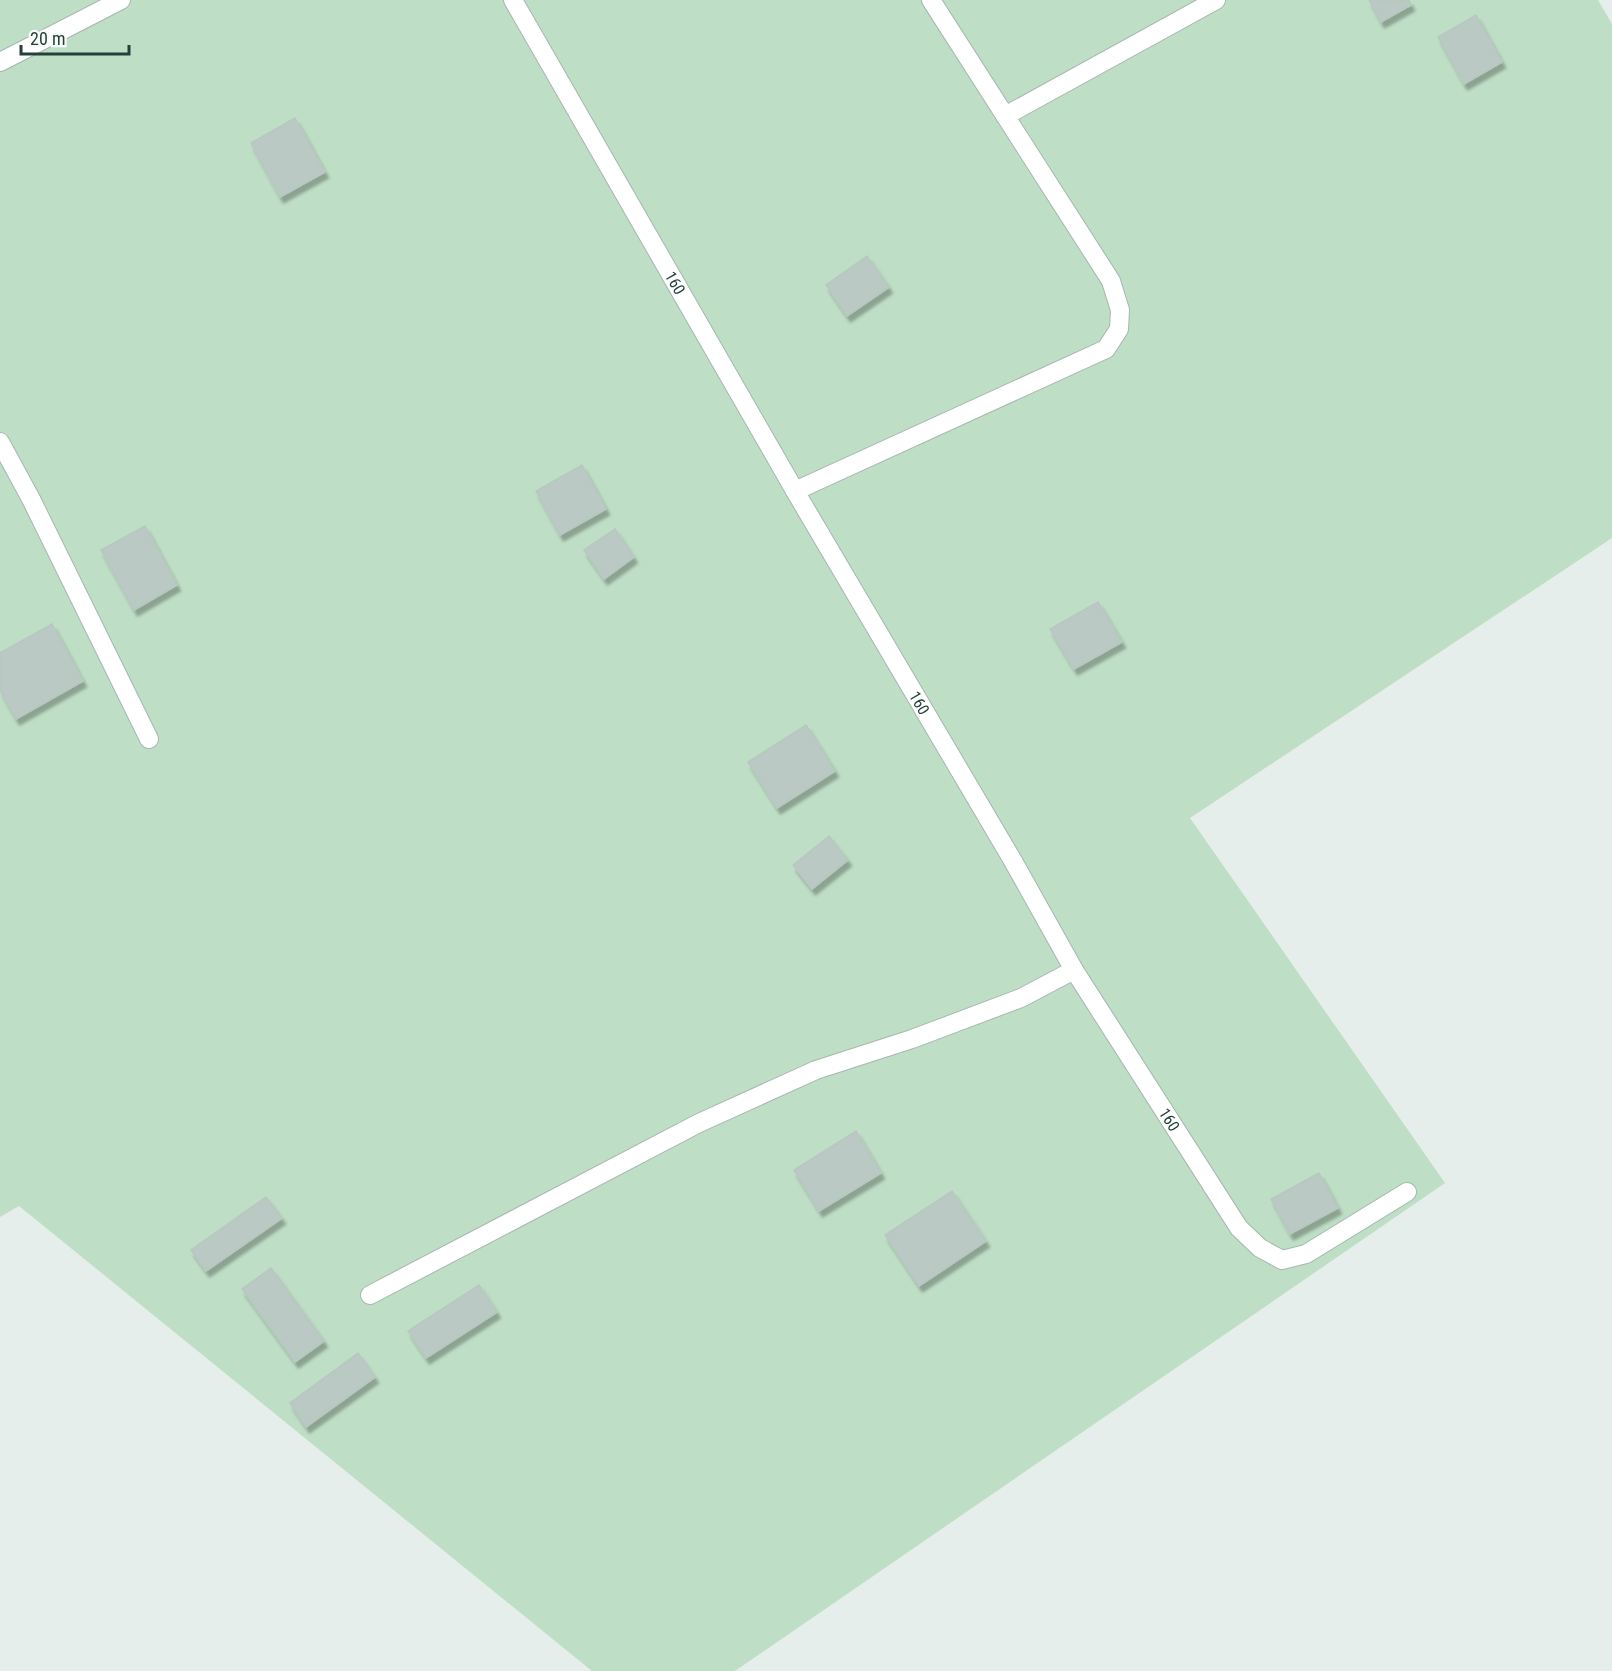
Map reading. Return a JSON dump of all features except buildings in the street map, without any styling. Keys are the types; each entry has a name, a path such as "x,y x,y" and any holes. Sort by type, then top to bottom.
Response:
{"street":[{"path":"0,62 121,0"},
{"name":"160","path":"513,0 1074,970 1239,1228 1260,1248 1282,1260 1306,1254 1407,1192"},
{"path":"795,491 1106,349 1119,328 1120,310 1111,281 931,0"},
{"path":"1005,116 1216,0"},
{"path":"0,442 31,499 149,739"},
{"path":"370,1295 699,1123 816,1071 912,1040 1021,998 1074,970"}],"green space":[{"path":"0,0 1598,0 1612,24 1612,538 1190,818 1445,1183 735,1671 592,1671 19,1206 0,1217"}]}
